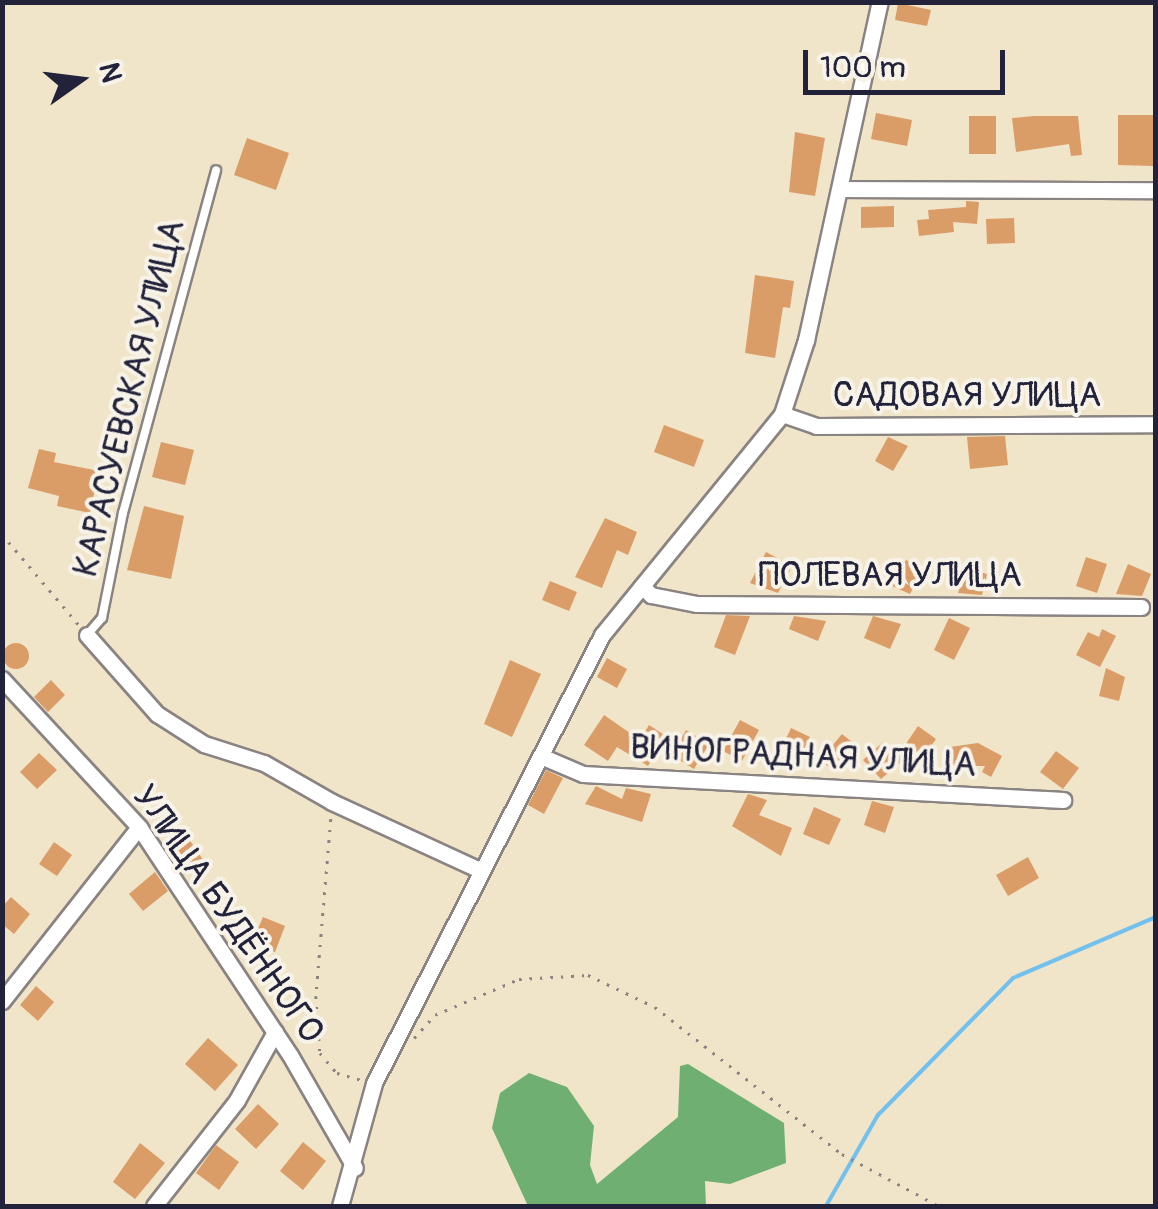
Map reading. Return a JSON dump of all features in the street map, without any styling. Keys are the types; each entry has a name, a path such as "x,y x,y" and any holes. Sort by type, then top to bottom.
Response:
{"street":[{"path":"340,1206 355,1168 374,1084 602,634 782,414 806,340 880,2"},
{"path":"840,189 1156,190"},
{"name":"САДОВАЯ УЛИЦА","path":"782,414 816,426 1156,424"},
{"name":"ПОЛЕВАЯ УЛИЦА","path":"642,586 651,595 697,604 1141,608"},
{"path":"87,635 157,714 204,744 264,763 332,802 480,870"},
{"name":"УЛИЦА БУДЁННОГО","path":"2,679 139,827 275,1032 355,1168"},
{"name":"ВИНОГРАДНАЯ УЛИЦА","path":"543,757 583,774 1063,800"},
{"path":"2,1001 139,827"},
{"path":"154,1206 238,1100 275,1032"}],"lane":[{"name":"КАРАСУЕВСКАЯ УЛИЦА","path":"87,635 102,618 123,513 216,170"}],"path":[{"path":"2,534 87,635"},
{"path":"332,802 316,996 320,1053 337,1074 374,1084"},
{"path":"410,1042 435,1015 519,978 588,975 655,1007 842,1154 939,1206"}],"green space":[{"path":"688,1064 784,1123 786,1163 730,1184 705,1181 706,1206 528,1206 492,1128 500,1093 529,1073 567,1087 594,1126 590,1165 597,1184 678,1117 680,1066"}],"building":[{"path":"898,3 931,10 927,26 895,20"},
{"path":"876,113 912,120 907,146 871,139"},
{"path":"1118,115 1153,115 1153,166 1118,165"},
{"path":"969,116 996,116 996,154 969,154"},
{"path":"1078,116 1082,155 1071,156 1069,144 1016,152 1012,118"},
{"path":"795,132 825,138 815,196 789,192"},
{"path":"247,138 289,153 276,190 234,175"},
{"path":"966,201 979,202 977,224 953,222 954,232 919,236 917,220 929,219 928,210 966,207"},
{"path":"894,206 894,227 861,228 861,207"},
{"path":"1014,218 1015,243 987,244 986,219"},
{"path":"755,275 794,281 790,308 783,307 775,358 745,353"},
{"path":"664,425 704,440 694,467 654,452"},
{"path":"1005,436 1008,465 970,469 967,437"},
{"path":"888,437 908,446 893,471 875,461"},
{"path":"161,442 194,450 185,485 152,477"},
{"path":"39,449 56,453 54,462 99,471 90,513 57,506 59,496 28,488"},
{"path":"144,506 184,516 171,579 127,570"},
{"path":"605,518 637,532 628,555 617,550 602,588 575,577"},
{"path":"766,552 792,566 778,593 750,583"},
{"path":"1086,557 1107,564 1097,593 1076,586"},
{"path":"906,560 923,569 910,594 892,586"},
{"path":"1128,564 1151,574 1142,596 1116,594"},
{"path":"964,568 987,574 982,595 958,593"},
{"path":"550,581 577,592 569,611 542,600"},
{"path":"726,615 750,616 735,655 714,647"},
{"path":"794,616 826,621 818,641 789,629"},
{"path":"873,616 901,624 890,649 864,638"},
{"path":"949,618 970,628 954,660 934,650"},
{"path":"1102,629 1116,636 1100,667 1076,655 1088,632 1099,637"},
{"path":"16,643 25,647 29,656 25,665 16,669 7,665 3,656 7,647"},
{"path":"607,658 627,669 617,688 597,677"},
{"path":"510,660 541,674 512,737 484,724"},
{"path":"1106,668 1125,677 1119,701 1099,696"},
{"path":"51,680 65,695 48,712 34,697"},
{"path":"604,715 640,740 649,725 678,744 686,730 709,744 694,769 659,748 648,766 617,747 608,761 584,745"},
{"path":"740,720 759,730 742,761 723,751"},
{"path":"918,726 936,739 922,759 912,752 881,779 863,760 883,742 897,757"},
{"path":"791,728 810,737 796,767 777,758"},
{"path":"842,734 857,746 835,772 820,760"},
{"path":"978,743 1002,756 991,777 982,772 985,766 943,766 943,748"},
{"path":"1056,751 1079,768 1063,789 1040,772"},
{"path":"39,753 57,770 37,789 20,772"},
{"path":"546,770 563,778 544,814 528,805"},
{"path":"596,786 622,799 626,788 651,794 642,822 585,804"},
{"path":"748,794 767,800 759,815 792,828 781,856 732,826"},
{"path":"872,801 894,807 885,833 864,825"},
{"path":"814,807 841,819 829,845 803,834"},
{"path":"189,839 204,861 184,875 169,852"},
{"path":"54,842 72,855 57,876 39,864"},
{"path":"1028,857 1039,878 1008,896 996,875"},
{"path":"155,872 168,891 143,911 129,894"},
{"path":"11,897 30,914 14,934 2,924 2,907"},
{"path":"263,917 285,926 275,952 252,943"},
{"path":"36,986 54,1002 38,1021 20,1005"},
{"path":"208,1038 238,1065 215,1091 185,1064"},
{"path":"258,1104 279,1124 256,1149 235,1129"},
{"path":"303,1142 326,1161 303,1190 280,1171"},
{"path":"140,1143 165,1163 135,1199 113,1182"},
{"path":"216,1145 239,1162 219,1190 196,1173"}],"waterway":[{"path":"826,1206 878,1115 1013,978 1156,917"}]}
